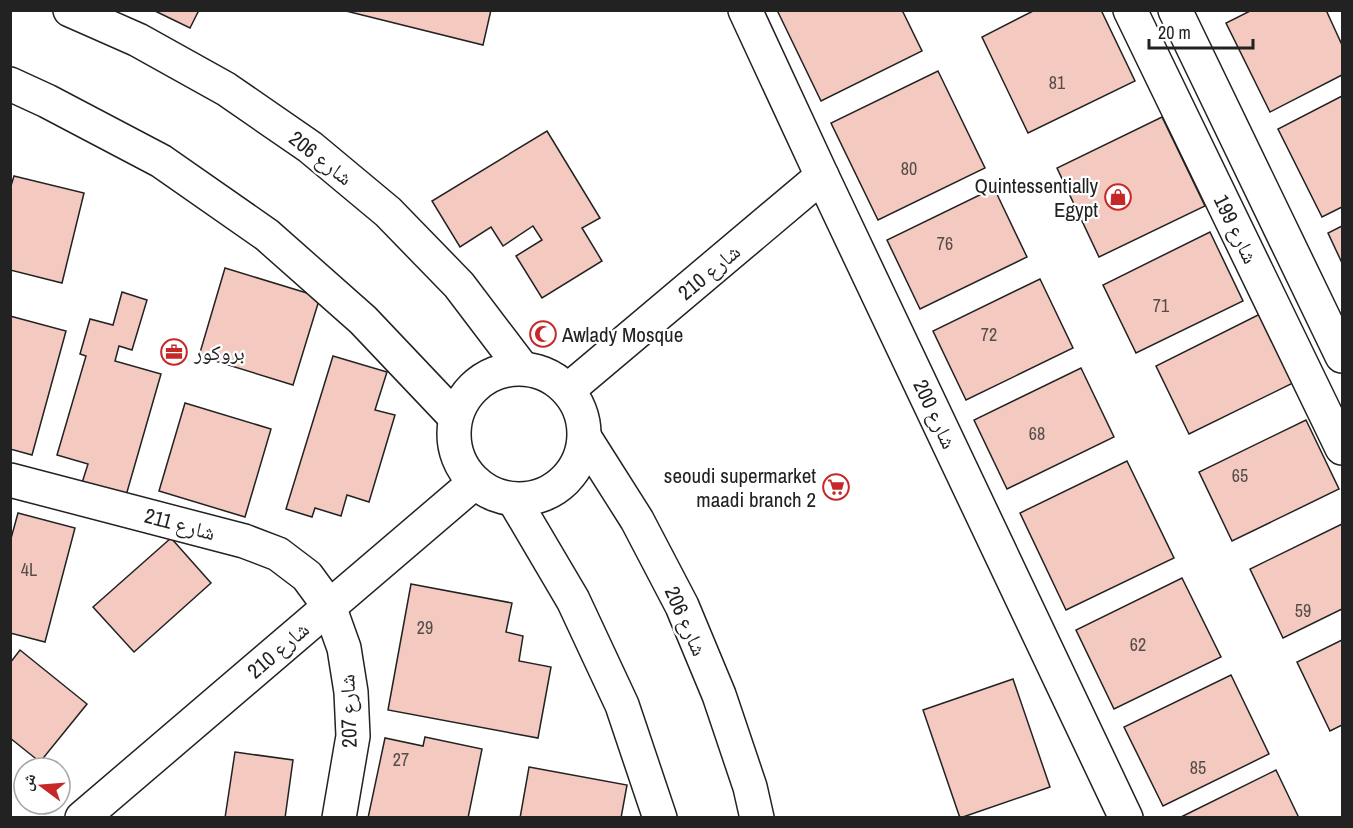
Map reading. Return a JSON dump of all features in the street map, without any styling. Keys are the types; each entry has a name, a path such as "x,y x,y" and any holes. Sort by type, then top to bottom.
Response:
{"street":[{"name":"شارع 206","path":"70,10 138,40 216,84 310,147 388,212 459,285 522,368"},
{"name":"شارع 200","path":"745,10 1126,818"},
{"name":"شارع 199","path":"1130,10 1332,401 1342,448"},
{"name":"شارع 199","path":"1175,10 1342,356"},
{"path":"10,84 161,161 267,235 363,320 455,417"},
{"name":"شارع 210","path":"568,390 822,176"},
{"path":"522,368 547,374 568,390 581,412 585,438 578,463 562,484 540,496 514,500 492,495 474,483 460,464 453,441 455,417 464,397 480,380 500,370 522,368"},
{"name":"شارع 206","path":"585,438 637,520 682,606 719,695 750,787 757,818"},
{"name":"شارع 211","path":"10,480 244,541 278,554 307,576 329,606"},
{"name":"شارع 210","path":"82,818 474,483"},
{"path":"514,500 573,600 622,705 660,818"},
{"name":"شارع 207","path":"329,606 344,648 351,692 353,736 339,818"}],"building":[{"path":"153,10 199,10 190,28"},
{"path":"342,10 491,10 483,45"},
{"path":"777,10 902,10 922,51 821,101"},
{"path":"1035,10 1101,10 1135,81 1028,133 982,37"},
{"path":"1252,10 1326,10 1342,45 1342,75 1270,112 1226,23"},
{"path":"938,71 985,168 878,220 831,123"},
{"path":"1342,96 1342,207 1322,217 1278,129"},
{"path":"1162,117 1205,206 1099,257 1057,168"},
{"path":"547,131 600,218 582,228 602,261 542,298 516,256 542,240 533,226 503,246 491,227 460,247 432,201"},
{"path":"14,176 84,193 62,283 10,270 10,189"},
{"path":"994,188 1027,257 920,309 887,240"},
{"path":"1342,226 1342,263 1328,233"},
{"path":"1210,232 1243,301 1136,353 1103,285"},
{"path":"225,268 320,297 293,385 199,356"},
{"path":"1040,279 1073,348 966,400 933,331"},
{"path":"122,292 147,300 132,350 119,346 115,361 161,374 125,499 81,486 88,464 57,455 86,356 80,354 90,319 113,325"},
{"path":"1262,313 1295,382 1189,434 1156,366"},
{"path":"10,316 66,331 32,455 10,449"},
{"path":"333,356 387,372 375,410 395,415 369,502 347,495 341,516 315,508 312,517 286,509"},
{"path":"1081,368 1114,437 1007,489 974,420"},
{"path":"185,403 271,429 245,517 159,491"},
{"path":"1306,420 1339,489 1232,541 1199,472"},
{"path":"1127,461 1174,558 1066,610 1020,513"},
{"path":"18,513 75,528 45,642 10,633 10,542"},
{"path":"1342,524 1342,609 1283,638 1250,569"},
{"path":"171,538 211,583 134,652 93,607"},
{"path":"1182,578 1221,657 1114,709 1076,630"},
{"path":"411,584 512,603 506,632 523,636 519,661 551,667 538,738 388,710"},
{"path":"1342,640 1342,725 1330,731 1297,662"},
{"path":"20,650 87,704 45,756 32,756 10,738 10,663"},
{"path":"1231,675 1269,754 1163,806 1124,727"},
{"path":"1013,679 1050,787 960,818 923,710"},
{"path":"425,737 482,749 468,818 368,818 385,738 423,746"},
{"path":"235,752 293,760 285,818 225,818"},
{"path":"529,767 627,785 621,818 520,818"},
{"path":"1276,770 1299,818 1179,818"}],"place":[{"name":"Quintessentially Egypt","path":"1118,197"},
{"name":"Awlady Mosque","path":"543,334"},
{"name":"بروكور","path":"174,352"},
{"name":"seoudi supermarket maadi branch 2","path":"836,487"}]}
